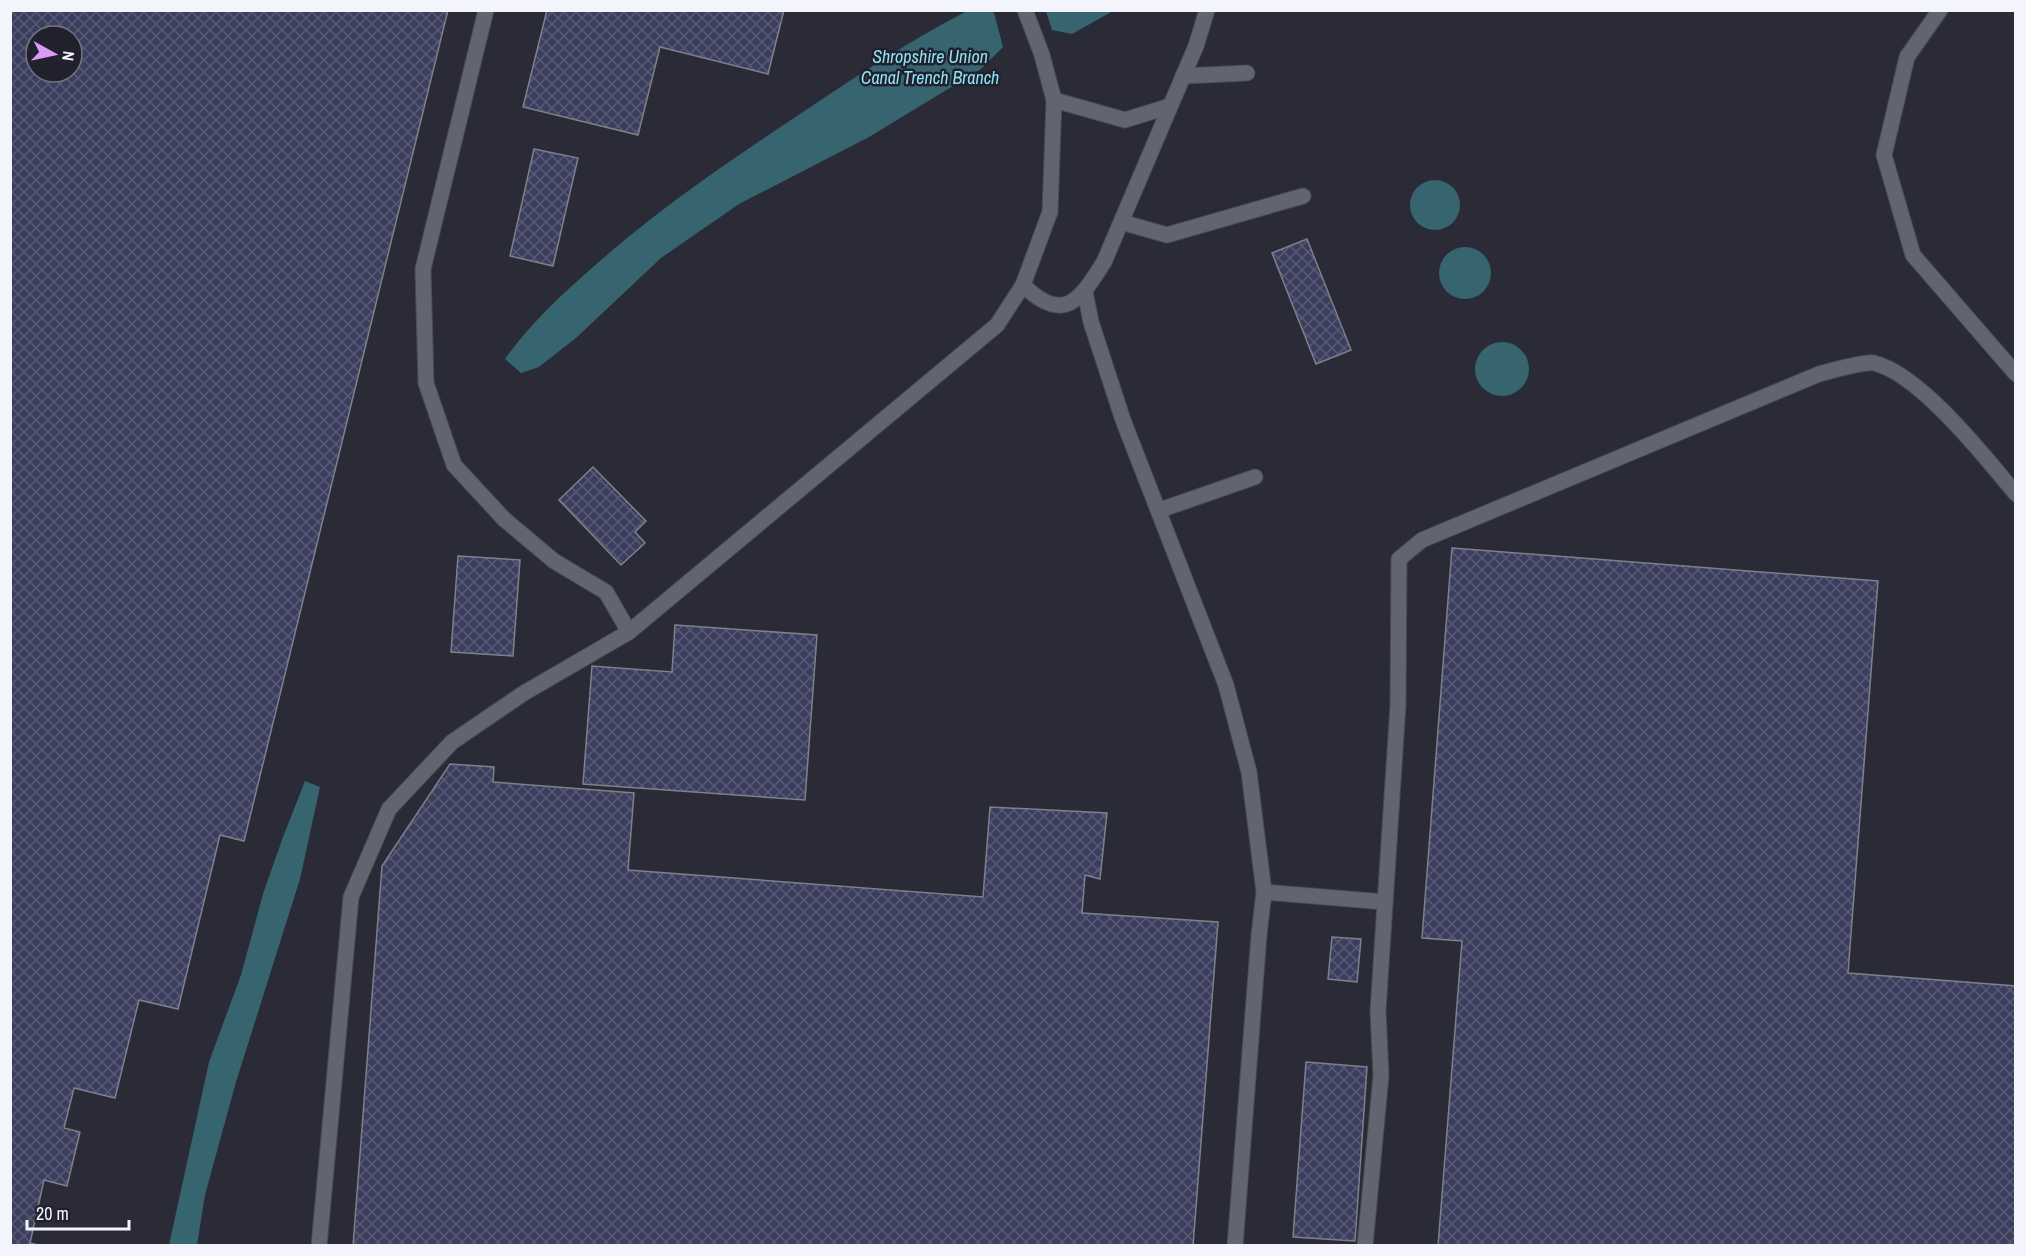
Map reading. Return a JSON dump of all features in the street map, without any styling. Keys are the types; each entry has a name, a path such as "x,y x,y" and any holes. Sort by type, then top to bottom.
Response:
{"lane":[{"path":"486,10 423,269 426,383 454,465 504,519 554,561 606,592 629,632"},
{"path":"319,1245 351,897 389,809 452,742 524,693 629,632 997,325 1023,285 1050,212 1054,100 1042,55 1025,10"},
{"path":"1023,285 1037,299 1053,305 1069,304 1085,292 1104,262 1196,46 1207,10"},
{"path":"1940,10 1907,57 1884,154 1913,255 2016,374"},
{"path":"1183,76 1247,73"},
{"path":"1054,100 1125,120 1170,106"},
{"path":"1121,222 1167,235 1303,196"},
{"path":"1085,292 1091,322 1111,385 1226,685 1249,772 1264,892 1235,1245"},
{"path":"1365,1245 1381,1075 1378,1011 1398,705 1399,559 1422,540 1820,374 1872,362 1906,377 1970,439 2016,494"},
{"path":"1160,510 1255,477"},
{"path":"1264,892 1385,902"}],"water":[{"path":"1046,10 1113,11 1072,34 1052,30"},
{"name":"Shropshire Union Canal Trench Branch","path":"967,11 994,13 1003,47 981,69 869,137 739,204 661,258 577,337 539,367 521,373 505,359 524,334 557,299 661,211 733,159 850,81 896,51"},
{"path":"1435,180 1444,182 1455,191 1460,205 1458,214 1449,225 1435,230 1426,228 1415,219 1410,205 1412,196 1421,185"},
{"path":"1460,247 1470,247 1484,254 1491,273 1484,292 1470,299 1460,299 1450,295 1443,288 1439,278 1439,268 1443,258 1450,251"},
{"path":"1502,342 1512,344 1521,350 1527,359 1529,369 1527,379 1521,388 1512,394 1502,396 1492,394 1483,388 1477,379 1475,369 1477,359 1483,350 1492,344"},
{"path":"305,781 320,787 300,879 236,1082 205,1195 197,1245 169,1245 209,1062 241,975 263,894"}],"building":[{"path":"10,10 448,10 244,841 220,835 178,1009 139,1000 115,1098 74,1088 64,1128 80,1132 67,1186 44,1180 30,1243 42,1246 10,1246"},
{"path":"547,10 784,10 768,74 660,47 638,135 523,107"},
{"path":"534,149 578,158 553,266 510,256"},
{"path":"1307,239 1351,350 1316,364 1272,253"},
{"path":"593,467 646,521 635,532 645,543 621,565 559,500"},
{"path":"1452,548 1878,581 1848,973 2016,986 2016,1246 1438,1246 1462,941 1422,938"},
{"path":"458,556 520,560 513,656 451,652"},
{"path":"675,625 817,635 805,800 583,784 592,666 672,672"},
{"path":"450,764 494,767 493,782 634,793 628,870 983,897 990,807 1107,813 1100,879 1085,875 1082,913 1218,922 1193,1246 353,1246 382,866"},
{"path":"1332,937 1361,939 1357,982 1328,979"},
{"path":"1306,1062 1367,1067 1355,1241 1293,1237"}]}
